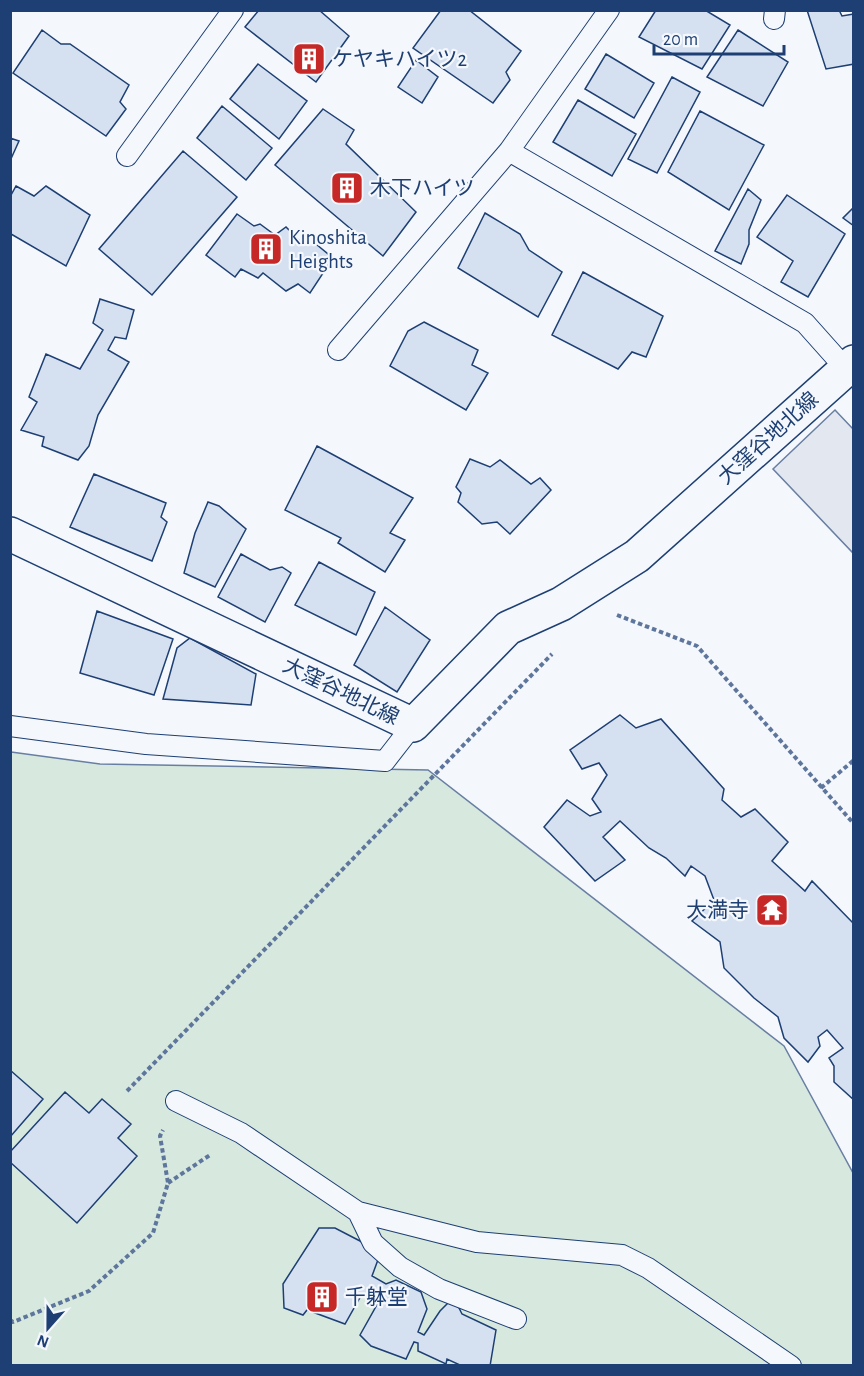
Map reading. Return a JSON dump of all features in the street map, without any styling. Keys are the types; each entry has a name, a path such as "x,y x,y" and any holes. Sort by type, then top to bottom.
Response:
{"street":[{"name":"大窪谷地北線","path":"10,534 412,726 507,628 561,604 637,556 851,369"}],"lane":[{"path":"127,156 233,10"},
{"path":"338,350 509,151 609,10"},
{"path":"509,151 805,324 851,369"},
{"path":"10,726 146,744 385,761 412,726"},
{"path":"176,1101 241,1133 358,1212 477,1242 622,1255 648,1268 791,1365"},
{"path":"358,1212 373,1243 400,1267 439,1289 516,1319"}],"path":[{"path":"616,615 697,646 854,824"},
{"path":"127,1091 554,652"},
{"path":"821,788 854,760"},
{"path":"10,1320 13,1322 89,1291 153,1233 168,1183 160,1136 176,1101"},
{"path":"168,1183 211,1154"}],"shaded area":[{"path":"835,410 853,429 853,553 773,469"},
{"path":"11,752 100,764 428,770 784,1046 853,1173 853,1365 11,1366"}],"building":[{"name":"ケヤキハイツ2","path":"259,10 319,10 349,36 316,82 245,27"},
{"path":"441,10 469,10 521,51 506,72 510,80 493,103 413,48"},
{"path":"656,10 705,10 730,25 702,69 639,37"},
{"path":"807,10 839,10 842,16 854,14 854,64 826,69"},
{"path":"42,30 61,44 70,44 129,85 120,102 126,109 106,136 13,73"},
{"path":"738,30 788,62 763,106 707,77"},
{"path":"606,54 654,83 634,118 585,89"},
{"path":"416,60 438,77 422,103 398,87"},
{"path":"258,64 307,101 279,139 230,99"},
{"path":"672,77 700,92 657,173 628,159"},
{"path":"578,100 636,134 612,176 553,142"},
{"path":"222,106 272,148 246,180 197,138"},
{"name":"木下ハイツ","path":"323,109 354,130 346,144 416,212 383,256 275,165"},
{"path":"700,111 764,145 729,210 668,172"},
{"path":"10,138 19,141 10,161"},
{"path":"183,151 237,197 152,295 99,249"},
{"path":"16,186 34,196 46,186 90,215 66,266 11,234 10,197"},
{"path":"748,189 761,200 749,230 749,244 741,264 715,251"},
{"path":"787,195 845,234 808,297 781,282 793,261 757,237"},
{"path":"854,207 854,226 843,218"},
{"path":"485,213 520,234 529,250 562,272 538,317 458,268"},
{"name":"Kinoshita Heights","path":"237,214 254,226 260,224 275,235 286,227 302,243 311,240 333,258 310,293 298,284 286,291 263,273 258,278 241,269 235,277 206,255"},
{"path":"583,272 663,316 646,357 632,352 618,369 552,335"},
{"path":"100,299 134,310 126,339 115,337 108,350 129,362 98,415 89,446 78,460 42,446 44,437 21,430 37,402 29,397 46,354 80,369 103,330 93,323"},
{"path":"424,322 478,350 472,365 488,373 466,410 390,366 408,331"},
{"path":"317,446 413,498 390,533 405,540 385,572 338,543 341,538 285,510"},
{"path":"470,459 490,467 500,460 531,484 540,478 551,490 510,534 497,522 482,524 458,502 461,493 456,487"},
{"path":"94,474 166,503 161,517 167,522 152,561 70,527"},
{"path":"208,502 219,506 246,529 215,587 184,573 195,533"},
{"path":"241,554 270,570 282,567 291,573 265,622 218,597"},
{"path":"319,562 375,592 356,635 295,605"},
{"path":"385,607 430,640 397,692 354,665"},
{"path":"97,611 173,639 154,695 80,673"},
{"path":"190,638 256,674 251,705 163,699 177,648"},
{"name":"大満寺","path":"620,715 636,728 661,719 724,789 722,800 741,817 755,809 788,842 772,861 805,891 812,881 854,924 854,1100 834,1082 834,1066 829,1058 843,1048 827,1030 818,1037 820,1046 808,1062 784,1038 778,1017 754,998 724,968 720,942 692,921 714,900 705,876 691,866 685,876 666,858 649,848 620,821 603,837 625,860 595,881 544,827 567,800 590,816 601,812 592,799 607,775 599,763 582,769 570,750"},
{"path":"10,1070 43,1099 10,1137"},
{"path":"65,1092 89,1113 102,1099 131,1124 118,1138 137,1156 77,1223 10,1162 10,1152"},
{"name":"千躰堂","path":"319,1228 335,1228 360,1241 379,1257 372,1276 386,1284 396,1280 421,1292 427,1309 418,1332 424,1335 440,1311 450,1301 459,1308 462,1314 496,1330 490,1366 462,1366 447,1359 446,1364 418,1351 418,1343 414,1342 406,1359 371,1346 360,1335 379,1301 362,1294 345,1324 307,1310 303,1315 284,1308 283,1284"}],"place":[{"name":"ケヤキハイツ2","path":"309,59"},
{"name":"木下ハイツ","path":"347,188"},
{"name":"Kinoshita Heights","path":"266,249"},
{"name":"大満寺","path":"772,910"},
{"name":"千躰堂","path":"322,1297"}]}
